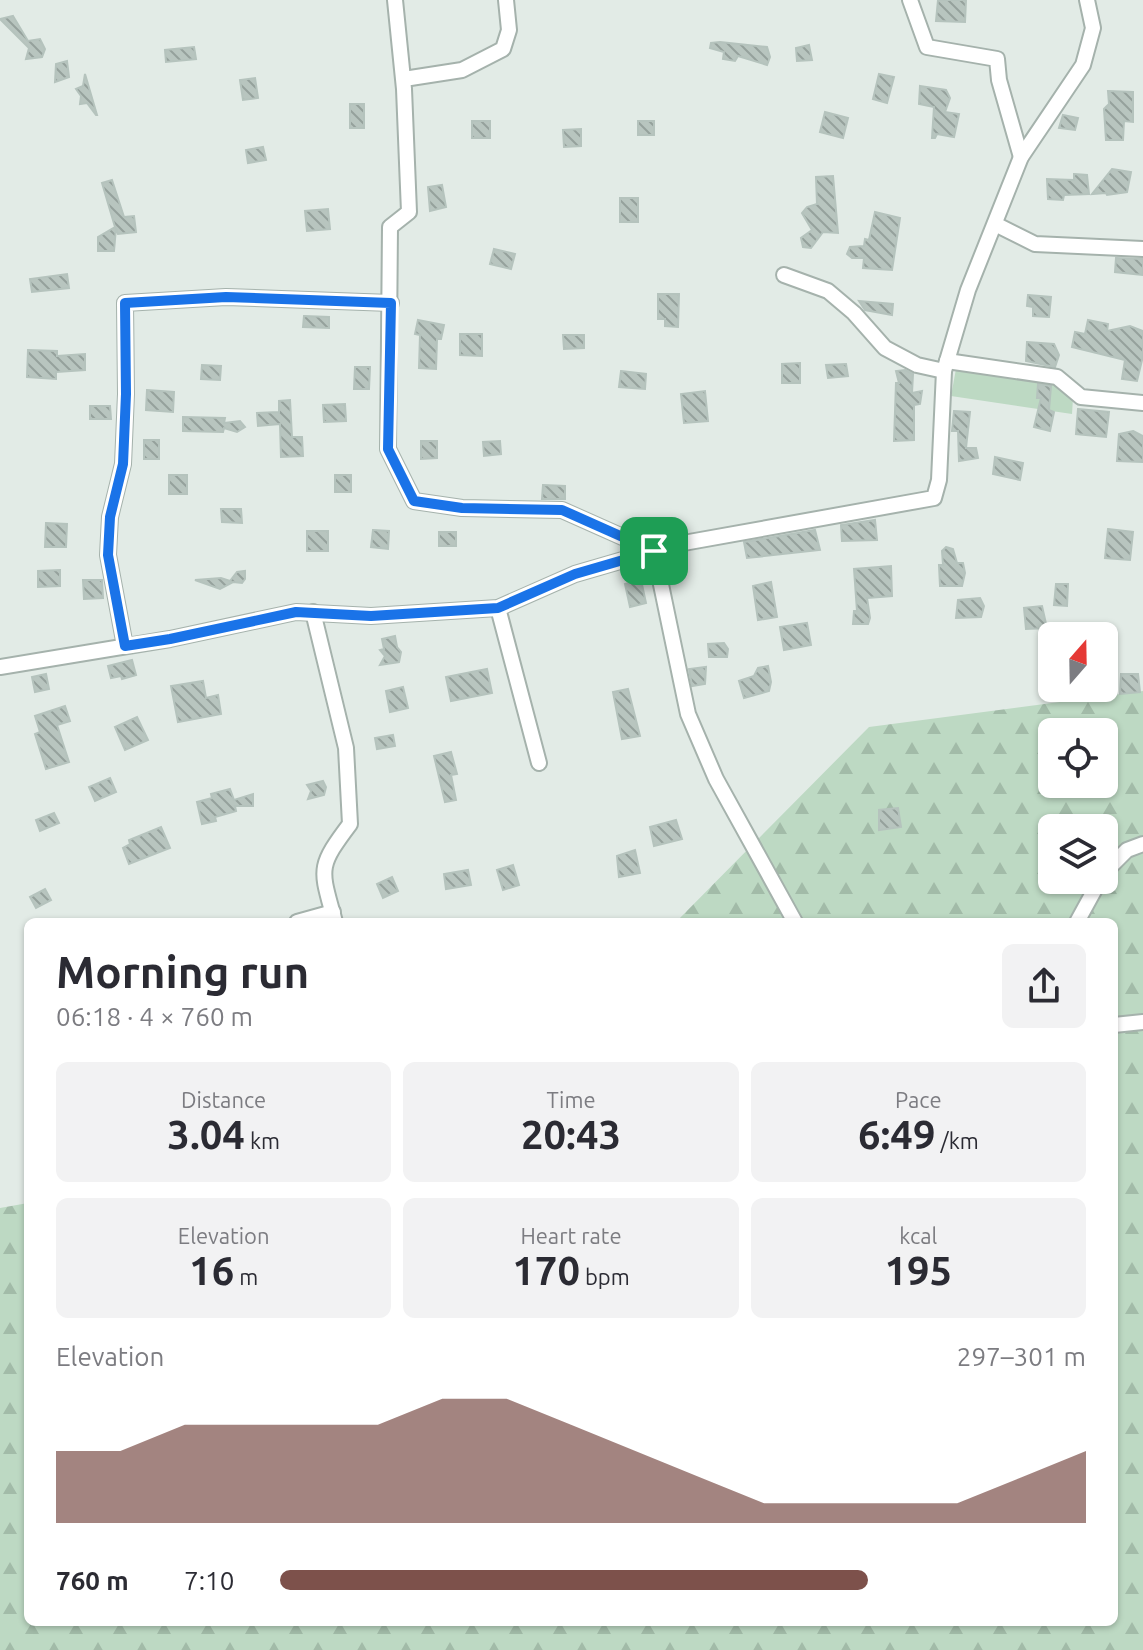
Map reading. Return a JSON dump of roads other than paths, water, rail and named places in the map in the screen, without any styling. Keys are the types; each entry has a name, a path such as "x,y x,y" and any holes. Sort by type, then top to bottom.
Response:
{"street":[{"path":"395,0 404,79 409,212 390,227 388,449 414,501 462,508 562,510 654,551"},
{"path":"404,79 462,70 503,49 509,30 506,0"},
{"path":"910,0 927,47 997,59 999,80 1021,157"},
{"path":"0,667 170,639 296,612 371,616 498,608 575,574 678,544 934,498 939,480 946,366 968,290 1021,157 1083,65 1093,28 1087,0"},
{"path":"995,224 1035,244 1143,249"},
{"path":"784,275 828,291 854,313 885,348 917,365 1057,377 1081,397 1143,403"},
{"path":"125,646 108,555 110,517 123,464 125,303 226,297 391,303"},
{"path":"654,551 688,714 716,779 793,918"},
{"path":"498,608 539,763"},
{"path":"313,612 346,748 350,824 329,853 322,875 334,917"},
{"path":"1118,859 1127,850 1143,844"},
{"path":"1079,918 1092,894"},
{"path":"1118,1025 1143,1022"}]}
